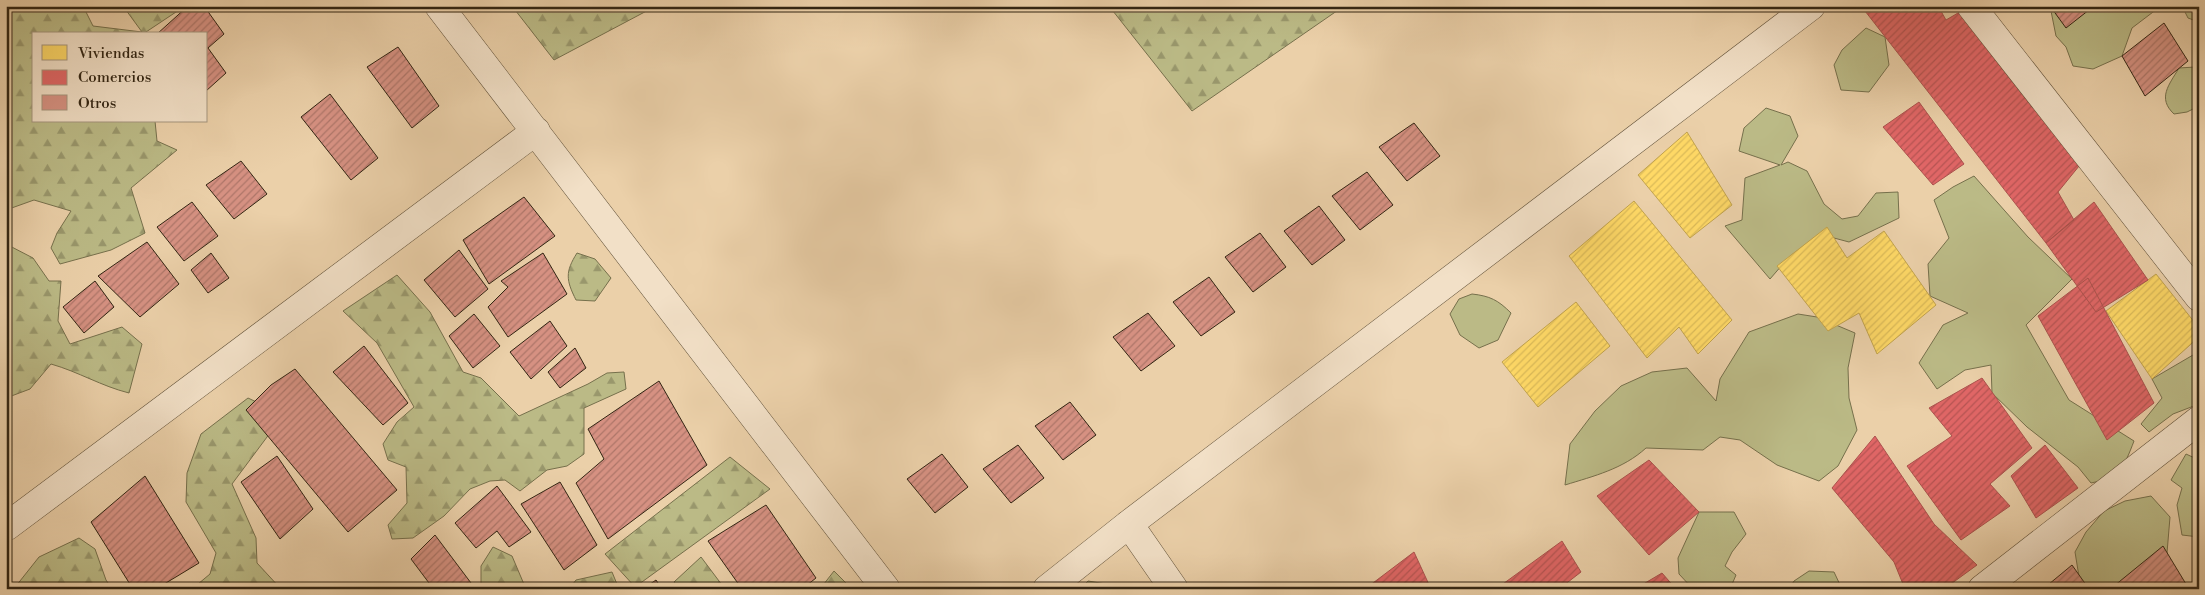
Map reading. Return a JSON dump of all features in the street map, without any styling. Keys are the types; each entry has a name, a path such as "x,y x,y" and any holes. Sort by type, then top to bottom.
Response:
{"street":[{"path":"439,6 886,589"},
{"path":"1046,589 1811,6"},
{"path":"1972,6 2199,297"},
{"path":"6,527 536,131"},
{"path":"1982,589 2199,420"},
{"path":"1129,524 1174,589"}],"green space":[{"path":"6,6 83,6 93,26 142,32 32,32 32,122 155,122 157,141 177,150 131,188 145,233 111,250 60,264 51,248 57,233 71,211 34,200 6,210"},
{"path":"123,6 185,6 146,32 142,32"},
{"path":"512,6 656,6 554,60"},
{"path":"1109,6 1344,6 1192,111"},
{"path":"2050,6 2170,6 2157,9 2132,28 2122,56 2093,69 2073,66 2066,47 2056,36"},
{"path":"2182,6 2199,6 2199,22 2188,18"},
{"path":"1866,28 1885,37 1889,65 1869,92 1841,90 1834,65 1842,50"},
{"path":"2195,67 2199,75 2199,106 2187,112 2174,114 2166,102 2166,91 2179,68"},
{"path":"1766,108 1790,116 1798,136 1781,165 1788,162 1807,171 1824,204 1842,219 1858,216 1876,193 1898,192 1899,218 1849,242 1819,234 1789,257 1770,279 1725,226 1742,220 1745,178 1780,165 1739,151 1744,128"},
{"path":"1974,176 2028,237 2072,279 2026,325 2069,400 2134,441 2120,470 2109,478 2091,483 2078,467 2027,427 1992,393 1991,365 1965,370 1937,389 1919,363 1943,325 1968,313 1930,296 1928,264 1949,238 1934,200"},
{"path":"6,244 33,258 49,281 61,281 58,321 70,344 122,327 142,344 129,393 51,364 30,389 6,398"},
{"path":"577,253 595,259 611,278 595,301 576,300 570,287 568,276 570,266"},
{"path":"397,275 430,312 463,372 481,378 519,416 588,384 607,373 624,372 626,389 584,408 584,454 567,466 547,470 520,491 505,480 490,481 470,489 444,516 413,538 392,539 388,525 407,503 406,467 388,460 383,444 397,422 414,407 377,343 343,311"},
{"path":"1472,294 1493,299 1511,313 1498,340 1479,348 1460,335 1450,314 1459,299"},
{"path":"1798,314 1817,317 1855,333 1848,368 1849,398 1857,430 1838,466 1819,481 1777,465 1740,440 1720,437 1703,450 1646,448 1618,467 1565,485 1570,444 1595,411 1621,386 1652,372 1687,368 1716,401 1720,379 1749,332"},
{"path":"2199,349 2199,404 2173,414 2149,432 2141,424 2162,398 2152,379 2193,355"},
{"path":"248,398 265,406 270,433 232,484 256,538 257,563 281,589 192,589 210,574 216,553 186,502 187,473 201,434"},
{"path":"2186,454 2199,460 2199,537 2182,535 2177,505 2182,488 2171,480"},
{"path":"730,457 770,489 635,587 605,554"},
{"path":"2151,496 2170,517 2167,553 2134,589 2081,589 2075,552 2086,532 2104,511 2125,501"},
{"path":"1699,512 1734,512 1746,534 1732,552 1725,566 1736,575 1730,589 1693,589 1679,574 1678,558"},
{"path":"79,538 95,549 106,580 112,589 18,589 16,586 39,557"},
{"path":"493,547 512,556 526,589 481,589 481,566"},
{"path":"701,557 725,589 679,589 674,582"},
{"path":"834,571 852,589 820,589"},
{"path":"1809,571 1834,572 1842,589 1789,589 1794,581"},
{"path":"612,572 619,589 569,589 576,580"},
{"path":"1088,581 1124,587 1125,589 1080,589"}],"building: Viviendas":[{"path":"1687,132 1732,205 1690,238 1638,175"},
{"path":"1634,201 1732,320 1698,354 1679,327 1647,358 1569,256"},
{"path":"1827,227 1847,258 1884,231 1936,305 1877,354 1859,313 1828,331 1777,266"},
{"path":"2156,274 2199,328 2199,337 2152,379 2106,311"},
{"path":"1576,302 1610,346 1538,407 1502,362"}],"building: Comercios":[{"path":"1871,6 1938,6 1946,20 1970,6 2088,155 2058,192 2074,220 2046,243 1865,11"},
{"path":"1919,102 1964,164 1933,185 1883,127"},
{"path":"2094,202 2148,280 2096,312 2046,243"},
{"path":"2088,278 2154,403 2107,440 2038,316"},
{"path":"1982,378 2032,448 1990,484 2010,506 1961,540 1907,466 1952,436 1929,408"},
{"path":"1875,436 1934,524 1977,565 1944,589 1905,589 1894,562 1832,488"},
{"path":"2045,445 2078,488 2036,518 2011,476"},
{"path":"1649,460 1699,512 1649,555 1597,496"},
{"path":"1562,541 1581,572 1559,589 1496,589"},
{"path":"1414,552 1431,589 1365,589"},
{"path":"1662,573 1676,589 1635,589"}],"building: Otros":[{"path":"188,6 204,6 224,34 208,48 208,32 159,32"},
{"path":"2050,6 2094,6 2066,28"},
{"path":"2164,23 2188,61 2145,96 2122,56"},
{"path":"398,47 439,106 412,128 367,67"},
{"path":"208,48 226,73 208,89"},
{"path":"330,94 378,158 351,180 301,117"},
{"path":"1414,123 1440,156 1407,181 1379,147"},
{"path":"241,161 267,194 234,219 206,185"},
{"path":"1367,172 1393,205 1360,230 1332,196"},
{"path":"524,197 555,236 489,284 463,240"},
{"path":"192,202 218,236 184,261 157,227"},
{"path":"1319,206 1345,240 1312,265 1284,231"},
{"path":"1260,233 1286,267 1253,292 1225,257"},
{"path":"147,242 179,284 140,317 98,276"},
{"path":"459,250 488,289 455,317 424,280"},
{"path":"211,253 229,278 208,293 191,270"},
{"path":"543,253 567,294 508,337 488,307 508,287 501,281"},
{"path":"1209,277 1235,312 1201,336 1173,302"},
{"path":"95,281 114,307 84,333 63,307"},
{"path":"1148,313 1175,346 1141,371 1113,337"},
{"path":"474,314 500,346 473,368 449,336"},
{"path":"550,321 567,346 531,379 510,352"},
{"path":"364,346 408,403 383,425 333,372"},
{"path":"575,348 586,368 560,388 548,372"},
{"path":"295,369 397,490 348,532 246,410 271,385"},
{"path":"659,381 707,465 608,539 576,483 604,459 588,429"},
{"path":"1070,402 1096,435 1063,460 1035,426"},
{"path":"1018,445 1044,478 1011,503 983,469"},
{"path":"942,454 968,487 935,513 907,479"},
{"path":"277,456 313,509 280,539 241,482"},
{"path":"145,476 199,563 156,589 133,589 91,522"},
{"path":"560,482 597,545 564,570 521,504"},
{"path":"497,486 531,532 509,547 497,531 476,548 455,523"},
{"path":"766,505 816,578 802,589 742,589 708,541"},
{"path":"435,535 474,587 472,589 430,589 432,587 411,559"},
{"path":"2163,546 2189,589 2117,589 2114,586"},
{"path":"2072,565 2089,589 2043,589"},
{"path":"656,580 662,589 643,589"}]}
